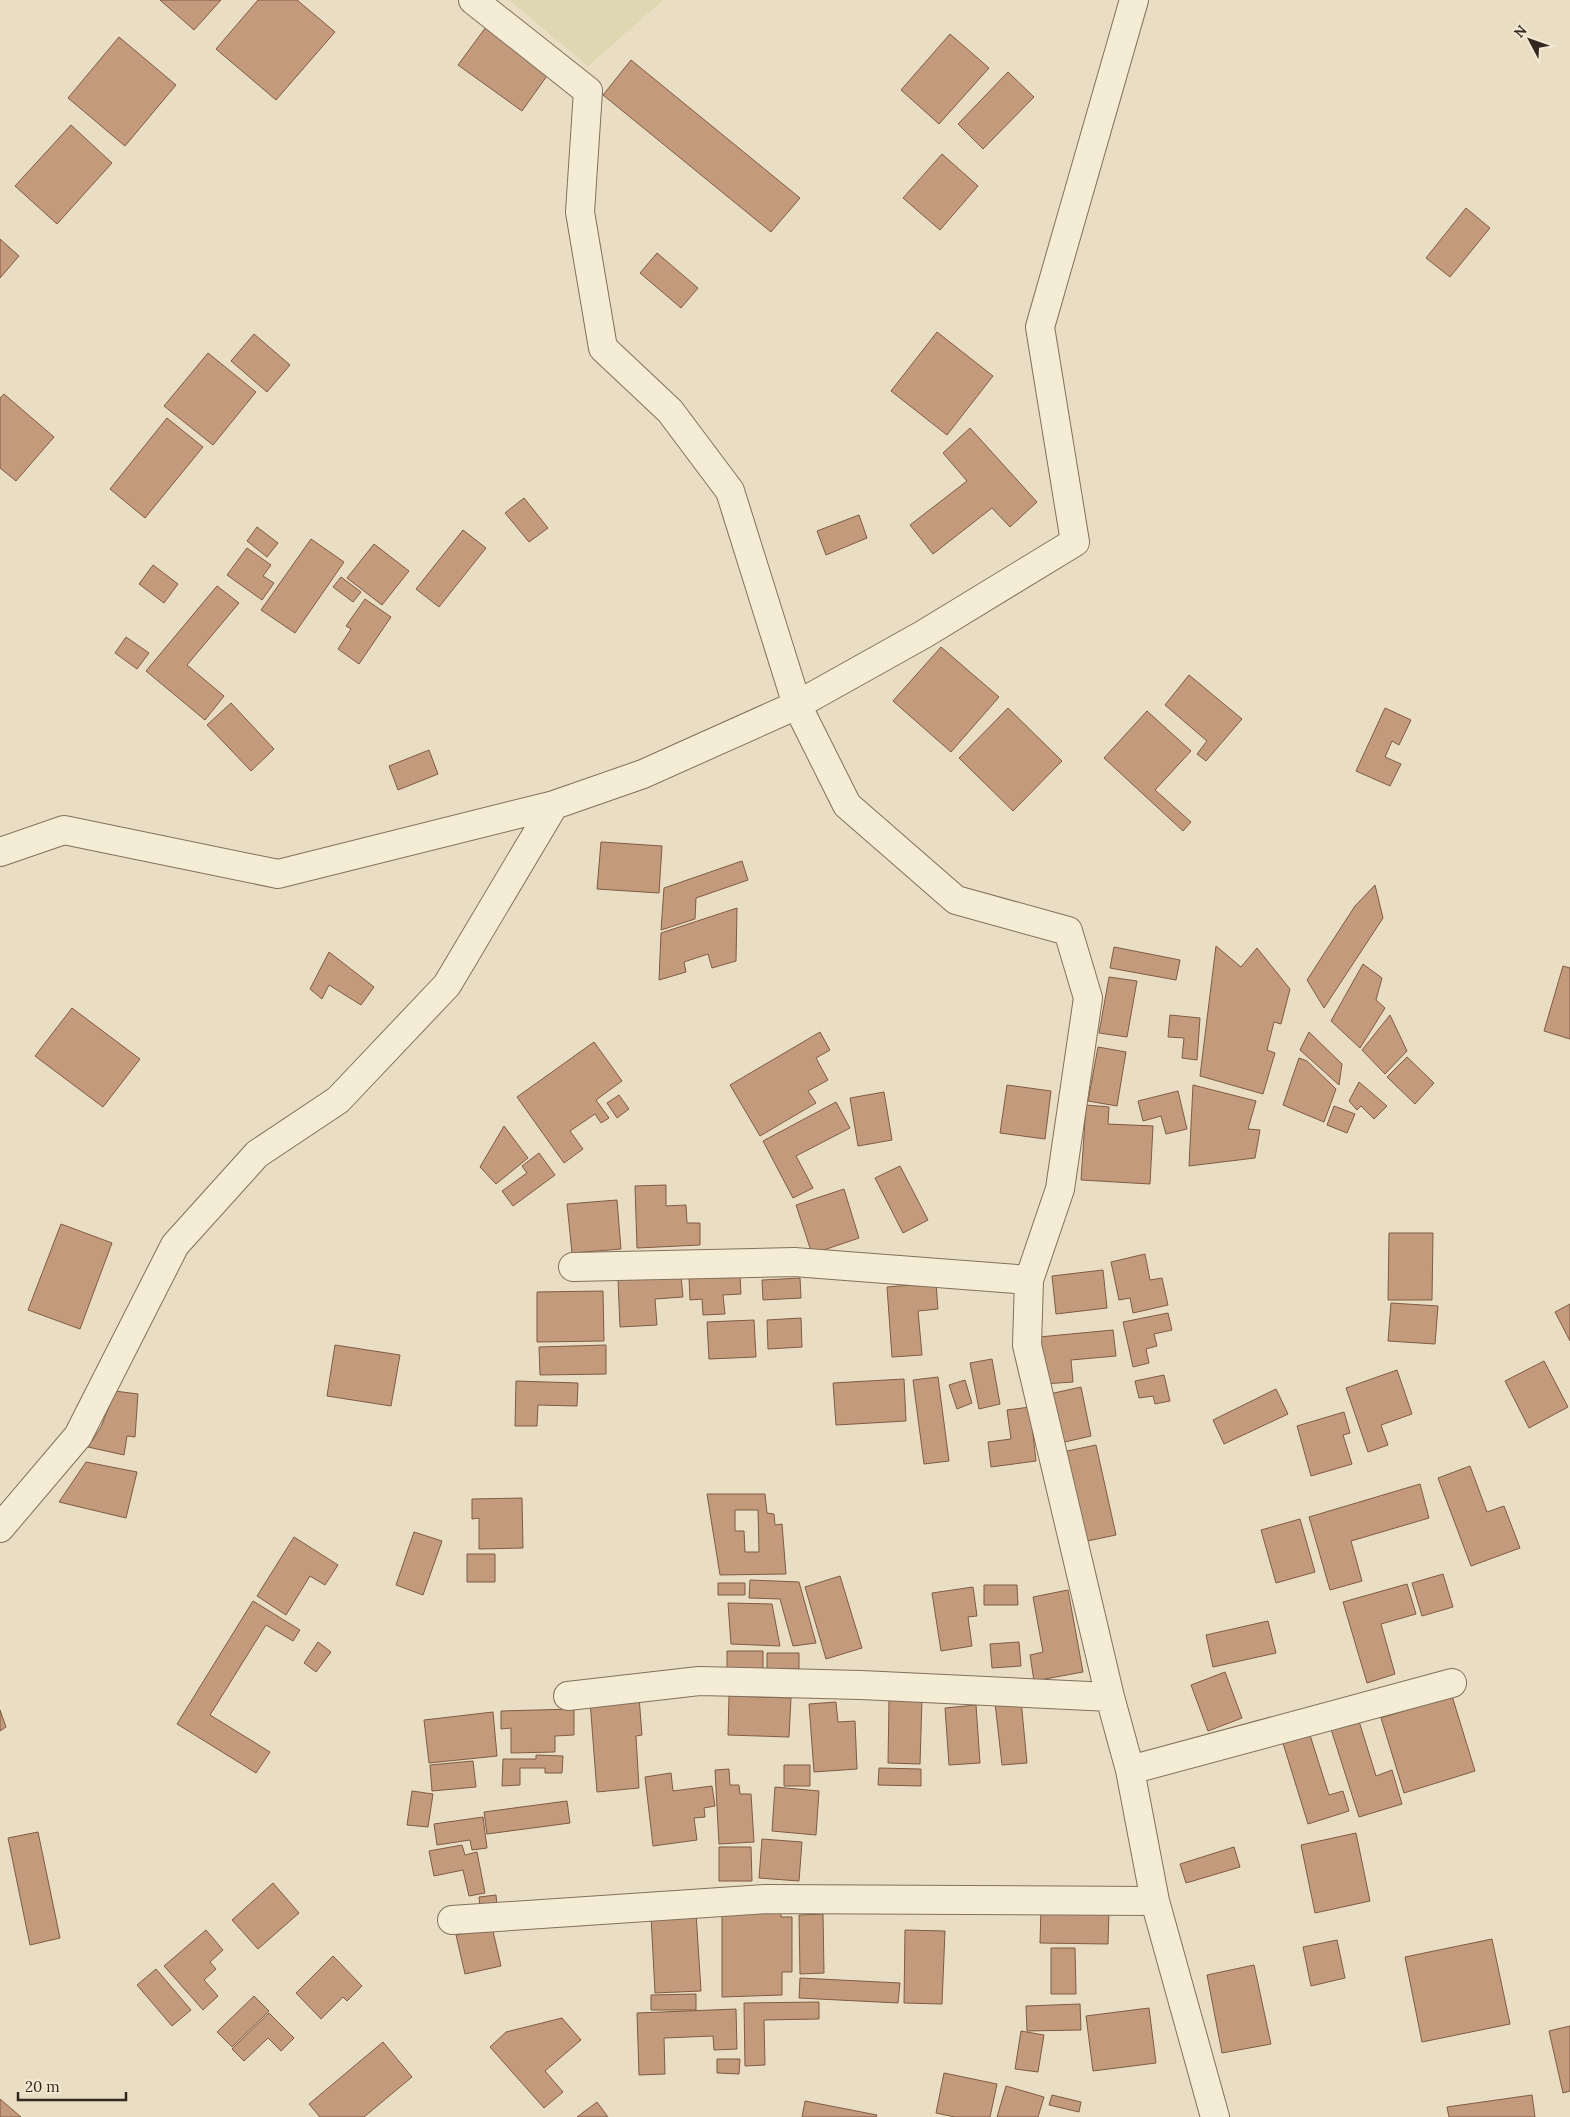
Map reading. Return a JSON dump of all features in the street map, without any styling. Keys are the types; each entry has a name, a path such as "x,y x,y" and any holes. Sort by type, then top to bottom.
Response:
{"street":[{"path":"473,0 588,91 580,212 603,348 670,411 730,491 797,705 847,805 956,900 1068,931 1088,998 1060,1189 1029,1280 1027,1345 1110,1697 1130,1770 1155,1901 1215,2117"},
{"path":"0,852 64,830 278,874 554,805 643,774 797,705 924,634 1075,542 1040,327 1134,0"},
{"path":"0,1528 78,1436 174,1245 258,1154 338,1100 447,985 554,805"},
{"path":"573,1267 794,1262 1029,1280"},
{"path":"568,1696 699,1681 861,1685 1110,1697"},
{"path":"1130,1770 1452,1683"},
{"path":"452,1920 766,1899 1155,1901"}],"shaded area":[{"path":"509,0 663,0 588,66"}],"building":[{"path":"160,0 221,0 194,30"},
{"path":"258,0 297,0 335,32 276,100 216,49"},
{"path":"486,27 549,73 522,111 458,65"},
{"path":"950,34 989,68 939,124 901,90"},
{"path":"119,37 176,85 125,146 68,98"},
{"path":"631,60 800,198 771,232 603,95"},
{"path":"1008,72 1034,97 983,149 958,124"},
{"path":"71,125 112,163 57,224 15,186"},
{"path":"942,154 978,186 940,230 903,198"},
{"path":"1466,208 1490,228 1450,277 1426,258"},
{"path":"0,239 19,256 0,278"},
{"path":"657,253 698,288 681,308 640,273"},
{"path":"937,332 993,376 947,435 891,391"},
{"path":"254,334 290,365 267,392 231,361"},
{"path":"208,353 256,392 213,445 164,406"},
{"path":"4,394 54,437 16,481 0,468 0,398"},
{"path":"167,418 203,447 145,518 110,489"},
{"path":"970,428 1037,502 1010,527 992,508 933,554 910,525 967,481 943,453"},
{"path":"524,498 548,528 529,542 505,513"},
{"path":"859,515 867,538 826,555 817,531"},
{"path":"257,527 278,543 267,557 247,541"},
{"path":"463,530 486,548 439,607 416,589"},
{"path":"311,539 344,562 295,633 261,610"},
{"path":"374,544 409,571 382,605 347,578"},
{"path":"247,548 271,565 263,576 274,583 262,600 227,575"},
{"path":"153,565 178,584 164,603 139,584"},
{"path":"341,577 361,592 353,602 333,587"},
{"path":"217,586 239,603 187,665 224,696 205,720 146,671"},
{"path":"365,599 391,617 359,664 338,649 351,629 346,626"},
{"path":"126,637 149,653 137,669 115,653"},
{"path":"941,647 999,697 951,752 893,701"},
{"path":"1189,675 1242,719 1206,761 1197,754 1207,741 1165,705"},
{"path":"231,703 274,749 251,771 207,725"},
{"path":"1008,708 1062,761 1013,811 959,758"},
{"path":"1385,708 1411,720 1399,745 1392,741 1385,757 1401,764 1390,786 1356,771"},
{"path":"1147,711 1191,751 1155,790 1191,822 1183,831 1104,758"},
{"path":"429,750 438,774 398,790 389,766"},
{"path":"601,842 662,846 659,893 597,889"},
{"path":"742,861 748,880 696,898 695,919 661,930 664,888"},
{"path":"1375,885 1383,918 1324,1008 1307,980 1355,906"},
{"path":"737,908 736,961 712,968 708,954 684,962 686,972 659,980 661,933"},
{"path":"1216,946 1241,967 1257,948 1290,989 1281,1024 1274,1022 1267,1050 1275,1053 1263,1094 1200,1076"},
{"path":"1114,947 1180,960 1176,980 1110,968"},
{"path":"329,952 374,987 361,1005 329,985 322,999 310,989"},
{"path":"1363,964 1382,978 1376,1000 1385,1008 1360,1048 1331,1021"},
{"path":"1563,966 1570,968 1570,1039 1544,1031"},
{"path":"1109,977 1137,981 1127,1037 1099,1033"},
{"path":"72,1008 140,1059 103,1107 35,1056"},
{"path":"1170,1015 1200,1018 1197,1060 1182,1058 1184,1038 1168,1037"},
{"path":"1390,1015 1407,1051 1385,1074 1362,1050"},
{"path":"820,1032 830,1050 816,1058 828,1080 808,1091 816,1103 760,1136 730,1085"},
{"path":"1309,1032 1342,1064 1339,1085 1300,1050"},
{"path":"594,1042 622,1081 596,1100 609,1118 601,1123 595,1114 570,1131 583,1149 564,1163 517,1097"},
{"path":"1098,1047 1126,1052 1117,1106 1088,1101"},
{"path":"1407,1057 1434,1083 1415,1104 1387,1077"},
{"path":"1299,1058 1307,1061 1336,1089 1324,1122 1283,1105"},
{"path":"1359,1082 1387,1106 1374,1119 1361,1106 1357,1110 1349,1101"},
{"path":"1007,1085 1051,1091 1045,1139 1000,1133"},
{"path":"1193,1085 1256,1101 1248,1129 1260,1130 1255,1158 1189,1166"},
{"path":"1178,1091 1187,1129 1166,1134 1161,1116 1143,1121 1138,1101"},
{"path":"884,1092 892,1140 858,1146 850,1098"},
{"path":"619,1095 629,1109 617,1118 607,1103"},
{"path":"836,1102 850,1128 796,1156 813,1188 793,1198 763,1141"},
{"path":"1086,1105 1109,1107 1108,1124 1153,1126 1150,1184 1081,1180"},
{"path":"1334,1106 1355,1114 1347,1133 1327,1125"},
{"path":"504,1126 528,1158 496,1184 480,1167"},
{"path":"539,1153 555,1175 513,1206 502,1191 527,1173 522,1166"},
{"path":"900,1166 928,1220 903,1233 875,1178"},
{"path":"666,1185 666,1206 686,1205 687,1223 700,1223 700,1245 637,1248 635,1186"},
{"path":"844,1189 859,1238 812,1254 796,1205"},
{"path":"617,1200 621,1249 572,1253 567,1204"},
{"path":"61,1224 112,1243 80,1329 28,1310"},
{"path":"1389,1233 1433,1233 1432,1300 1388,1300"},
{"path":"1145,1254 1150,1280 1162,1278 1168,1305 1133,1313 1130,1298 1119,1300 1111,1262"},
{"path":"1103,1270 1107,1308 1056,1314 1052,1276"},
{"path":"740,1275 741,1294 723,1295 725,1314 703,1315 702,1299 690,1300 689,1278"},
{"path":"681,1276 683,1297 655,1299 657,1325 620,1327 618,1280"},
{"path":"800,1278 801,1298 763,1300 762,1280"},
{"path":"936,1283 938,1309 918,1311 922,1355 892,1357 887,1287"},
{"path":"603,1291 604,1341 537,1342 537,1292"},
{"path":"1391,1303 1438,1306 1435,1344 1388,1341"},
{"path":"1570,1304 1570,1341 1555,1312"},
{"path":"1168,1313 1172,1330 1154,1334 1157,1346 1146,1349 1149,1363 1133,1367 1123,1322"},
{"path":"801,1318 802,1347 768,1349 767,1320"},
{"path":"754,1320 756,1357 709,1359 707,1322"},
{"path":"1113,1330 1116,1356 1071,1360 1073,1382 1043,1384 1039,1337"},
{"path":"335,1345 400,1355 391,1406 327,1396"},
{"path":"606,1345 606,1374 540,1375 539,1347"},
{"path":"992,1359 1000,1404 979,1409 970,1363"},
{"path":"1544,1361 1568,1407 1529,1428 1505,1381"},
{"path":"1397,1370 1412,1414 1381,1425 1388,1445 1368,1452 1346,1388"},
{"path":"1164,1375 1170,1401 1155,1404 1153,1396 1139,1398 1135,1381"},
{"path":"938,1377 949,1461 924,1464 913,1380"},
{"path":"904,1379 906,1421 836,1425 833,1383"},
{"path":"965,1380 972,1403 957,1409 949,1385"},
{"path":"516,1381 578,1383 577,1406 538,1405 537,1426 515,1426"},
{"path":"1081,1387 1091,1436 1056,1444 1045,1395"},
{"path":"1276,1389 1288,1414 1224,1444 1213,1420"},
{"path":"115,1391 138,1394 135,1437 127,1436 124,1455 88,1447 101,1427"},
{"path":"1030,1407 1036,1461 991,1467 988,1442 1011,1439 1007,1410"},
{"path":"1344,1412 1350,1433 1343,1435 1352,1464 1311,1476 1297,1426"},
{"path":"1096,1445 1116,1535 1078,1543 1058,1453"},
{"path":"86,1462 137,1472 126,1518 59,1502"},
{"path":"1470,1466 1487,1512 1504,1506 1520,1548 1471,1566 1438,1478"},
{"path":"1420,1484 1429,1518 1351,1541 1362,1581 1330,1590 1309,1517"},
{"path":"707,1494 765,1494 767,1513 774,1514 775,1525 782,1524 786,1574 720,1575","holes":["735,1510 758,1510 759,1552 745,1552 744,1531 735,1531"]},
{"path":"522,1498 523,1548 479,1549 479,1518 472,1519 472,1499"},
{"path":"1300,1519 1315,1572 1276,1583 1261,1530"},
{"path":"414,1532 442,1541 423,1595 396,1585"},
{"path":"294,1537 338,1565 325,1585 310,1576 286,1615 257,1596"},
{"path":"467,1554 495,1554 495,1582 467,1582"},
{"path":"1443,1574 1453,1607 1422,1616 1412,1583"},
{"path":"840,1576 862,1648 826,1659 805,1587"},
{"path":"750,1580 799,1582 816,1643 793,1646 780,1599 749,1598"},
{"path":"718,1583 745,1583 745,1595 718,1595"},
{"path":"1407,1584 1416,1614 1381,1624 1395,1674 1367,1683 1343,1602"},
{"path":"984,1585 1017,1585 1018,1605 984,1605"},
{"path":"973,1587 977,1616 968,1617 972,1646 941,1651 932,1593"},
{"path":"1068,1590 1083,1672 1034,1681 1030,1655 1043,1652 1033,1597"},
{"path":"253,1601 300,1630 293,1641 266,1625 210,1715 270,1752 256,1773 177,1724"},
{"path":"728,1603 772,1604 780,1646 731,1644"},
{"path":"1268,1621 1276,1653 1213,1667 1206,1635"},
{"path":"318,1642 331,1652 316,1672 304,1663"},
{"path":"1019,1642 1021,1666 992,1668 990,1644"},
{"path":"727,1651 763,1651 763,1669 727,1669"},
{"path":"767,1653 799,1653 799,1669 767,1669"},
{"path":"1225,1672 1242,1718 1208,1731 1191,1685"},
{"path":"729,1696 791,1698 789,1737 728,1735"},
{"path":"1452,1696 1475,1771 1404,1793 1381,1718"},
{"path":"639,1697 642,1735 636,1736 639,1788 597,1792 590,1701"},
{"path":"889,1700 922,1700 920,1764 888,1763"},
{"path":"1021,1700 1027,1763 1002,1765 995,1703"},
{"path":"836,1702 838,1722 855,1721 857,1769 814,1772 809,1704"},
{"path":"976,1705 980,1763 949,1765 945,1708"},
{"path":"574,1709 574,1735 555,1736 555,1752 511,1753 511,1728 501,1729 501,1711"},
{"path":"0,1710 6,1727 0,1731"},
{"path":"493,1712 497,1756 429,1763 424,1720"},
{"path":"1358,1718 1376,1776 1392,1770 1402,1804 1359,1817 1330,1726"},
{"path":"1309,1732 1329,1795 1343,1791 1349,1811 1308,1824 1282,1740"},
{"path":"536,1755 563,1756 562,1773 545,1773 545,1768 520,1768 520,1785 502,1786 503,1759 536,1759"},
{"path":"473,1761 476,1787 432,1791 430,1765"},
{"path":"784,1765 810,1765 810,1786 784,1786"},
{"path":"879,1768 921,1769 921,1786 878,1785"},
{"path":"729,1769 730,1785 739,1785 740,1794 751,1794 754,1842 719,1844 715,1770"},
{"path":"671,1773 673,1791 712,1786 715,1806 704,1808 705,1817 694,1818 697,1840 653,1846 645,1777"},
{"path":"775,1787 819,1791 816,1835 772,1831"},
{"path":"412,1791 433,1794 428,1827 407,1825"},
{"path":"567,1801 570,1823 487,1834 484,1812"},
{"path":"483,1817 487,1848 472,1850 470,1840 437,1845 434,1824"},
{"path":"38,1832 60,1938 30,1945 8,1838"},
{"path":"1356,1833 1370,1901 1315,1913 1301,1845"},
{"path":"762,1839 802,1842 799,1881 759,1878"},
{"path":"462,1845 465,1855 477,1852 485,1893 469,1896 463,1870 434,1876 429,1851"},
{"path":"719,1847 751,1847 752,1881 719,1881"},
{"path":"1234,1847 1240,1867 1186,1883 1180,1864"},
{"path":"273,1883 299,1913 258,1949 232,1920"},
{"path":"496,1895 497,1905 480,1907 479,1897"},
{"path":"1041,1909 1109,1911 1108,1944 1040,1943"},
{"path":"781,1910 781,1917 792,1917 792,1972 782,1972 782,1995 722,1997 722,1911"},
{"path":"696,1913 701,1991 655,1993 651,1916"},
{"path":"823,1914 824,1973 800,1974 799,1915"},
{"path":"492,1927 501,1966 465,1974 456,1935"},
{"path":"206,1930 223,1950 210,1962 216,1969 204,1980 218,1996 203,2010 164,1966"},
{"path":"905,1930 945,1931 942,2004 904,2003"},
{"path":"1492,1939 1510,2024 1422,2042 1405,1957"},
{"path":"1337,1940 1345,1978 1311,1986 1303,1947"},
{"path":"1051,1948 1075,1948 1076,1994 1051,1994"},
{"path":"333,1956 362,1986 347,2001 343,1997 321,2019 296,1993"},
{"path":"1254,1965 1271,2044 1222,2053 1207,1975"},
{"path":"156,1969 191,2010 172,2026 137,1985"},
{"path":"800,1978 900,1983 898,2003 799,1998"},
{"path":"696,1994 696,2010 651,2010 651,1995"},
{"path":"254,1996 269,2011 232,2047 217,2032"},
{"path":"819,2002 819,2019 764,2020 765,2065 745,2066 744,2003"},
{"path":"1080,2004 1081,2030 1027,2031 1026,2006"},
{"path":"1149,2008 1156,2063 1093,2071 1086,2016"},
{"path":"736,2009 737,2049 714,2050 713,2036 664,2038 665,2074 639,2075 637,2013"},
{"path":"269,2013 294,2038 281,2051 268,2038 244,2061 232,2049"},
{"path":"562,2018 581,2040 545,2071 563,2092 544,2108 490,2047 506,2032"},
{"path":"1570,2026 1570,2091 1563,2093 1549,2031"},
{"path":"1021,2031 1044,2035 1038,2072 1015,2069"},
{"path":"383,2042 412,2077 364,2117 320,2117 309,2104"},
{"path":"717,2059 740,2059 739,2074 717,2073"},
{"path":"944,2073 997,2084 990,2117 955,2117 936,2113"},
{"path":"1006,2086 1044,2097 1038,2117 997,2117"},
{"path":"1052,2095 1081,2102 1079,2112 1049,2105"},
{"path":"1532,2095 1535,2117 1449,2117 1447,2107"},
{"path":"0,2099 21,2117 0,2117"},
{"path":"805,2101 877,2115 876,2117 802,2117"},
{"path":"597,2102 608,2117 577,2117"}]}
